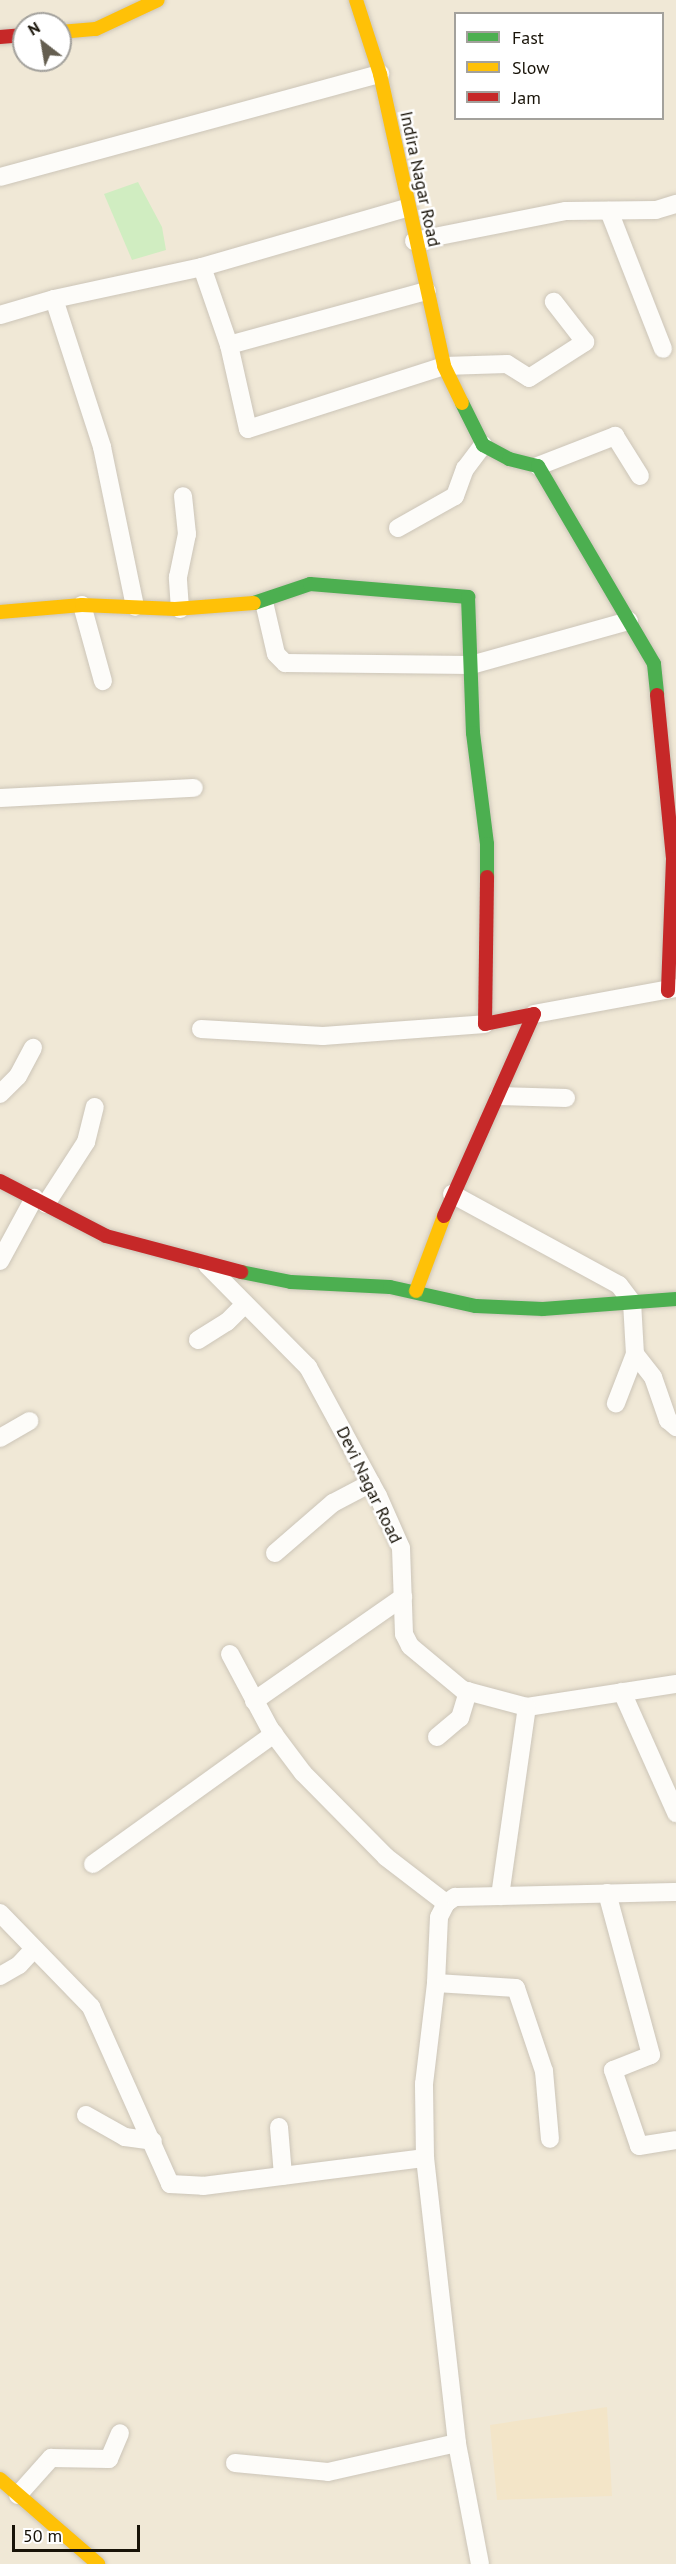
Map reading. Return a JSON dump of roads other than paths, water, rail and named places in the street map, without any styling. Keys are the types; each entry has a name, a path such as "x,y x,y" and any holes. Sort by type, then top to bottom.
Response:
{"street":[{"name":"Indira Nagar Road","path":"357,0 380,74 414,241 444,366 483,445"},
{"path":"72,31 96,29 148,2"},
{"path":"0,177 380,74"},
{"path":"414,241 566,211 656,210 676,204"},
{"path":"0,315 54,299 202,267 407,208"},
{"path":"609,211 663,349"},
{"path":"202,267 229,345 248,429 444,366 507,364 529,378 585,342 554,302"},
{"path":"229,345 427,291"},
{"path":"54,299 102,447 135,607"},
{"path":"398,528 455,496 465,469 483,445 509,459 538,466 615,436 640,476"},
{"path":"201,1029 323,1036 485,1024 672,989 673,859 654,664 538,466"},
{"path":"180,609 178,577 187,534 183,496"},
{"path":"0,612 82,605 180,609 264,602 310,584 468,597 473,733 487,844 485,1024"},
{"path":"264,602 276,654 285,663 471,665 629,621"},
{"path":"82,605 103,681"},
{"path":"0,798 194,788"},
{"path":"416,1291 452,1194 499,1096 534,1014"},
{"path":"0,1094 18,1076 33,1048"},
{"path":"499,1096 566,1098"},
{"path":"0,1261 40,1201 86,1142 95,1107"},
{"path":"0,1181 106,1236 207,1265 291,1282 416,1291 476,1306 543,1309 676,1299"},
{"path":"452,1194 582,1262 619,1285 632,1302 635,1354 616,1403"},
{"name":"Devi Nagar Road","path":"207,1265 308,1368 371,1484 401,1548 404,1634 410,1646 468,1691 527,1707 676,1684"},
{"path":"198,1340 227,1322 246,1304"},
{"path":"635,1354 654,1377 668,1420 676,1427"},
{"path":"0,1438 30,1421"},
{"path":"275,1552 333,1503 371,1484"},
{"path":"254,1701 403,1597"},
{"path":"230,1654 274,1734 303,1773 386,1857 446,1903"},
{"path":"437,1737 460,1718 468,1691"},
{"path":"622,1692 676,1812"},
{"path":"500,1896 527,1707"},
{"path":"93,1864 274,1734"},
{"path":"480,2564 457,2443 425,2158 424,2085 436,1983 436,1937 446,1903 455,1897 676,1892"},
{"path":"607,1893 651,2055 613,2070 639,2146 676,2140"},
{"path":"0,1913 91,2007 153,2141 170,2184 203,2186 425,2158"},
{"path":"0,1976 20,1965 34,1949"},
{"path":"436,1983 516,1988 544,2071 550,2139"},
{"path":"86,2115 125,2137 153,2141"},
{"path":"279,2127 283,2176"},
{"path":"18,2495 51,2458 109,2460 120,2433"},
{"path":"235,2463 328,2472 457,2443"},
{"path":"0,2479 98,2564"}]}
